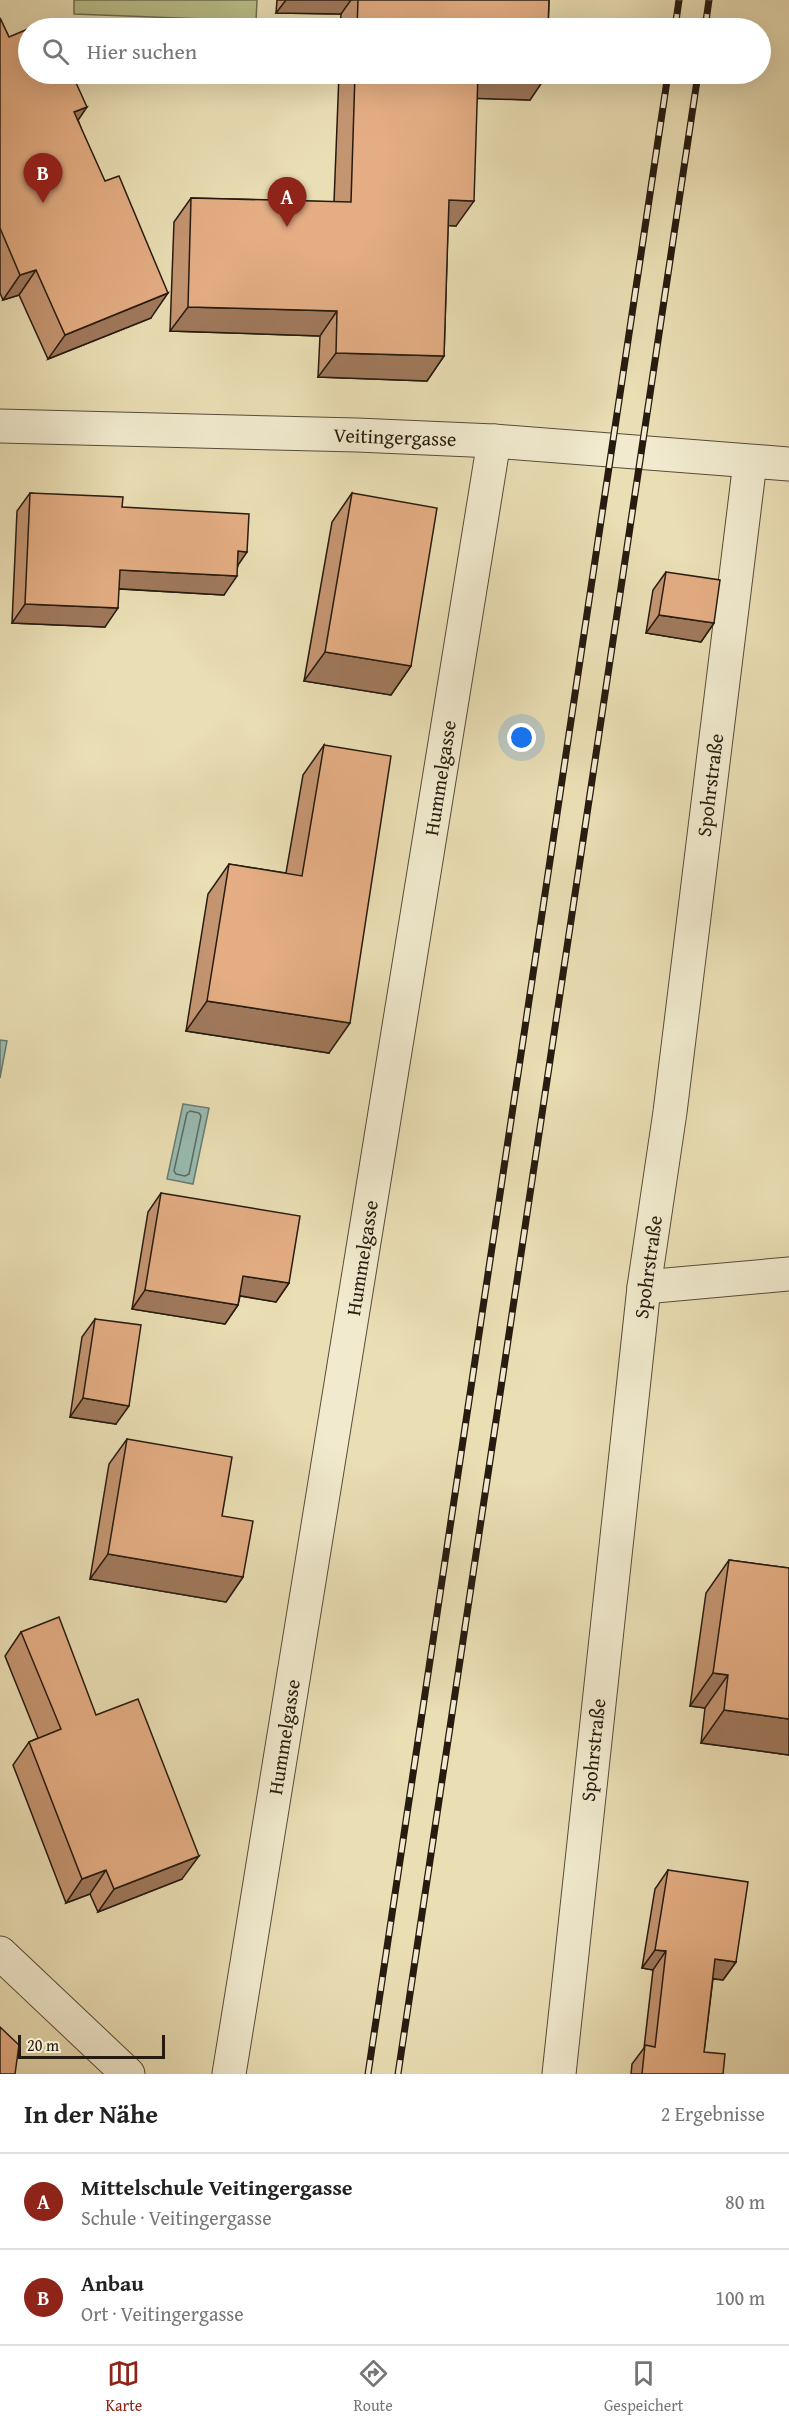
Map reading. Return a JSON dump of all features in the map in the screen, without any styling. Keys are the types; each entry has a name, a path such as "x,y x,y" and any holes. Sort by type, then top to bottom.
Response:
{"street":[{"name":"Veitingergasse","path":"0,426 357,435 494,441 789,464"},
{"name":"Hummelgasse","path":"229,2074 494,441"},
{"name":"Spohrstraße","path":"559,2074 644,1287 670,1112 750,462"},
{"path":"644,1287 789,1274"},
{"path":"0,1953 128,2074"}],"green space":[{"path":"74,0 257,0 256,18 74,14"}],"water":[{"path":"0,1040 7,1041 0,1078"},
{"path":"183,1104 209,1108 193,1184 167,1179"}],"building":[{"path":"358,0 549,0 548,18 357,18"},
{"path":"0,18 9,37 18,33 18,84 77,84 87,107 74,112 105,181 119,176 168,293 65,335 36,270 20,275 0,228"},
{"path":"355,84 478,84 474,201 449,200 444,356 336,353 337,311 188,307 191,198 351,202"},
{"path":"30,493 123,497 122,507 249,514 247,552 238,551 237,576 120,570 118,608 25,604"},
{"path":"352,493 437,508 411,666 325,652"},
{"path":"666,572 720,580 714,623 659,615"},
{"path":"324,745 391,756 350,1023 207,1001 229,864 302,876"},
{"path":"161,1193 300,1216 289,1283 243,1276 238,1305 145,1290"},
{"path":"95,1319 141,1325 129,1406 83,1398"},
{"path":"127,1439 232,1457 222,1516 253,1521 243,1577 108,1554"},
{"path":"729,1560 789,1568 789,1719 724,1710 728,1675 713,1673"},
{"path":"59,1617 96,1715 138,1699 199,1856 114,1889 106,1870 82,1879 29,1742 61,1729 21,1632"},
{"path":"668,1870 748,1882 736,1962 715,1959 704,2052 725,2054 723,2074 642,2074 645,2045 655,2047 666,1951 655,1950"},
{"path":"0,2027 19,2045 15,2074 0,2074"}],"railway":[{"path":"676,18 679,0"},
{"path":"706,18 709,0"},
{"path":"368,2074 666,84"},
{"path":"398,2074 696,84"}],"place":[{"name":"Anbau","path":"43,203"},
{"name":"Mittelschule Veitingergasse","path":"287,227"}]}
